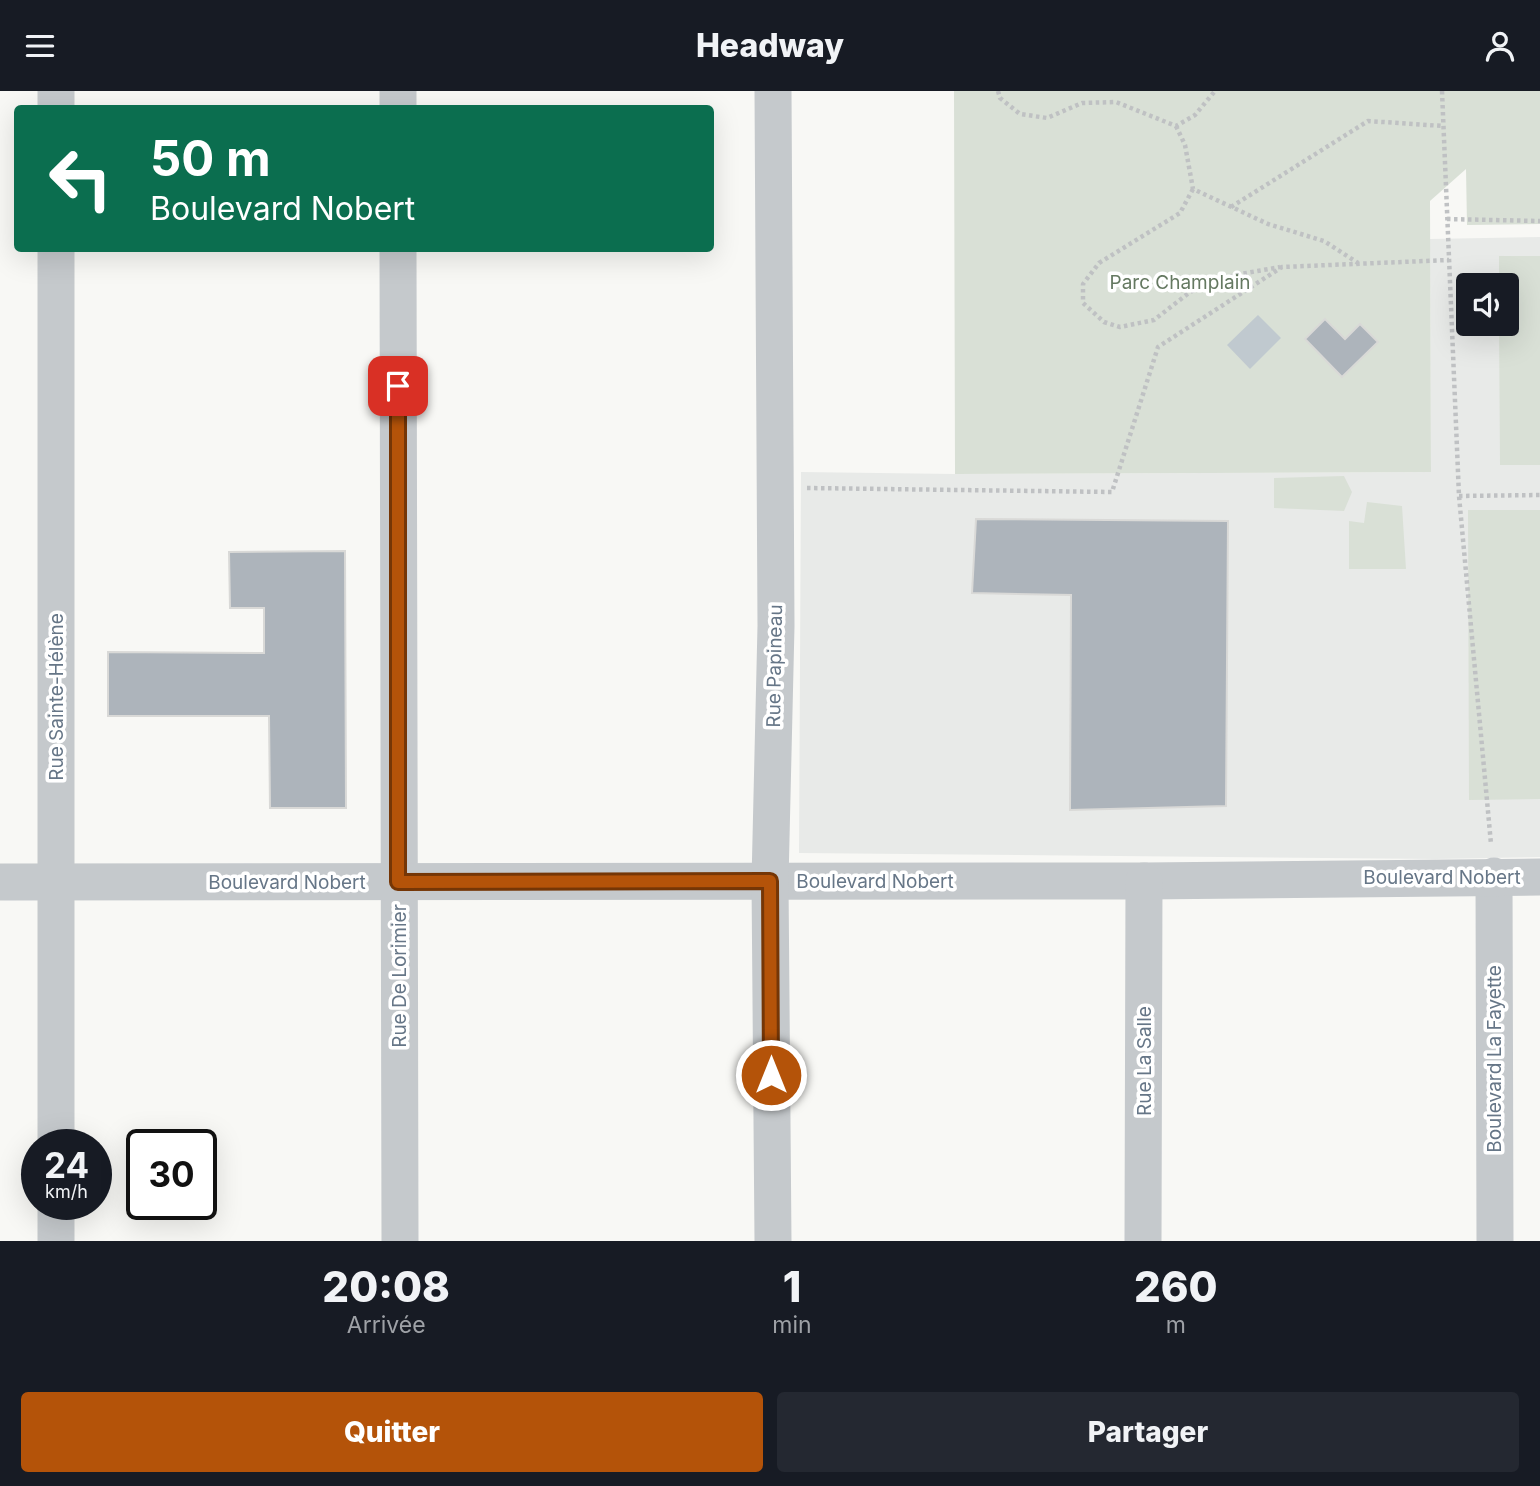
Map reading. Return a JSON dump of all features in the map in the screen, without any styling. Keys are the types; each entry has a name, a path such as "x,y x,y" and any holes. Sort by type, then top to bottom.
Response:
{"street":[{"name":"Rue Papineau","path":"773,91 776,626 770,881 773,1241"},
{"name":"Rue Sainte-Hélène","path":"56,252 56,1129"},
{"name":"Rue De Lorimier","path":"398,252 400,1241"},
{"name":"Boulevard La Fayette","path":"1494,876 1494,1241"},
{"name":"Boulevard Nobert","path":"0,882 1144,881 1540,877"},
{"name":"Rue La Salle","path":"1143,1241 1144,881"},
{"path":"56,1220 56,1241"}],"path":[{"path":"998,91 1000,98 1020,114 1047,118 1082,103 1116,102 1176,126 1185,145 1194,189 1180,213 1099,263 1083,284 1083,303 1104,322 1120,327 1154,320 1190,292 1235,275 1282,267 1448,260"},
{"path":"1176,126 1195,115 1215,91"},
{"path":"1442,91 1459,496 1494,876"},
{"path":"1230,207 1368,121 1443,125"},
{"path":"1194,189 1268,224 1324,241 1359,263"},
{"path":"1447,219 1540,221"},
{"path":"775,488 1112,492 1158,347 1282,267"},
{"path":"1459,496 1540,495"}],"shaded area":[{"path":"1540,237 1540,857 1436,859 799,853 801,472 1431,472 1430,239"},
{"path":"1258,315 1281,338 1250,369 1227,345"}],"green space":[{"name":"Parc Champlain","path":"954,91 1540,91 1540,224 1467,225 1466,169 1430,201 1431,472 955,474"},
{"path":"1499,256 1540,256 1540,465 1500,465 1499,336 1519,336 1519,273 1499,273"},
{"path":"1344,476 1352,492 1344,511 1274,508 1274,478"},
{"path":"1367,502 1402,506 1406,569 1349,569 1349,521 1364,523"},
{"path":"1468,510 1540,510 1540,799 1469,800"}],"building":[{"path":"1325,319 1345,339 1360,324 1378,342 1342,377 1305,339"},
{"path":"976,519 1228,521 1226,806 1070,810 1071,595 972,593"},
{"path":"345,551 346,808 270,808 269,716 108,716 108,652 264,653 264,608 230,608 229,552"}],"route":[{"path":"398,386 398,882 770,881 771,1075"}]}
